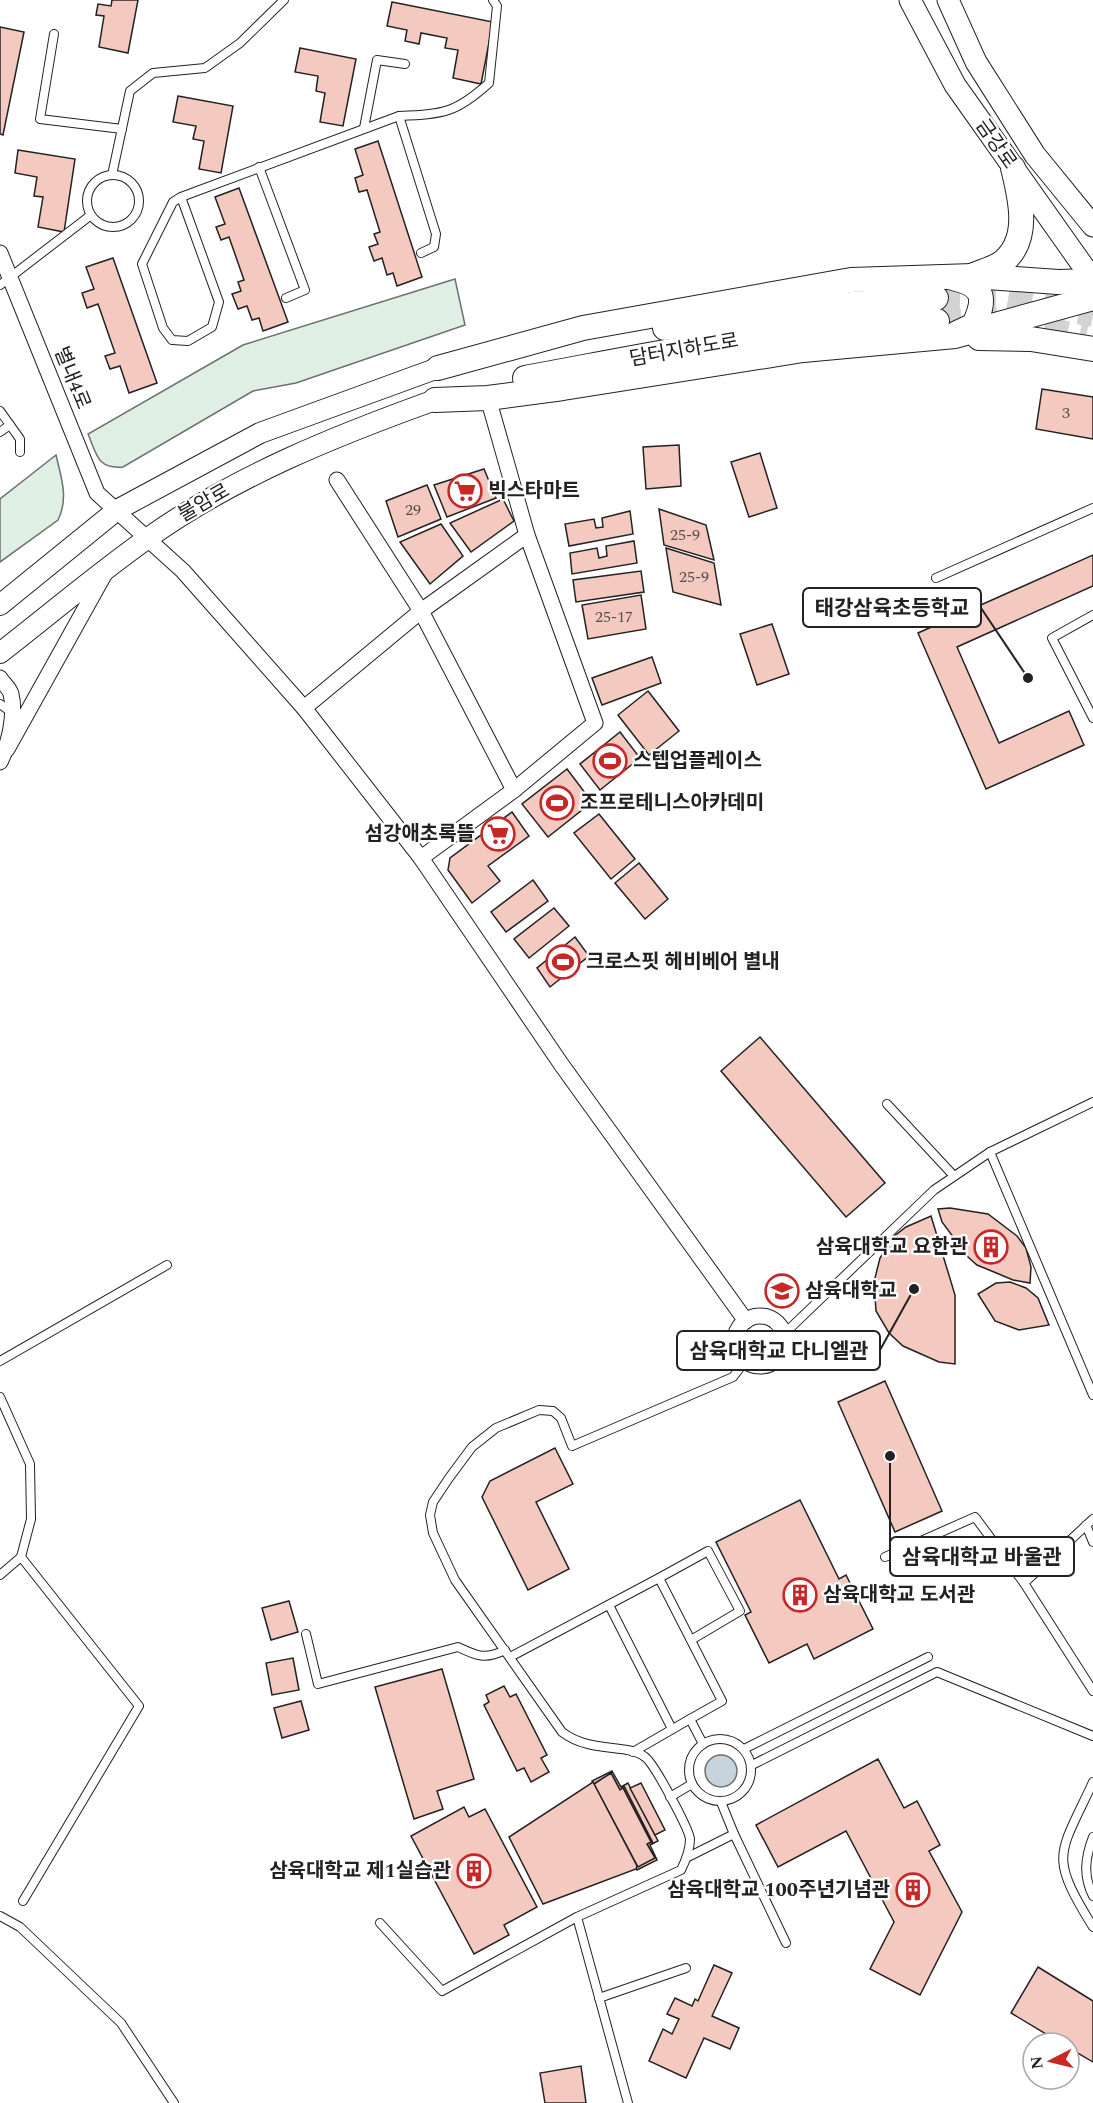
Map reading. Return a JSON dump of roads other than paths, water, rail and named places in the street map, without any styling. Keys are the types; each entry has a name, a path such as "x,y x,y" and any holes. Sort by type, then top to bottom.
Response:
{"main road":[{"name":"금강로","path":"910,0 955,85 1093,280"},
{"name":"금강로","path":"948,0 976,62 1035,155 1093,226"},
{"path":"435,400 488,398 803,350 936,308 973,276 1004,262 1016,246 1022,203 1013,168"},
{"path":"973,276 1058,282 1093,280"},
{"path":"438,368 583,328 851,280 1031,339 1093,349"},
{"path":"936,308 976,331 1093,298"},
{"name":"담터지하도로","path":"435,400 503,382 790,332 881,322 936,308"}],"street":[{"name":"별내4로","path":"0,253 5,281 97,493 183,571 304,708 421,858 561,1064 746,1321"},
{"name":"불암로","path":"0,605 117,510 260,433 438,368"},
{"path":"421,858 514,790 595,723 526,535 488,398"},
{"name":"불암로","path":"0,652 147,538 274,463 435,400"},
{"path":"337,480 421,611 514,790"},
{"path":"304,708 421,611 526,535"},
{"path":"3,756 106,571"},
{"path":"0,678 11,693 4,713 3,756"},
{"path":"760,1316 768,1318 780,1327 784,1334 784,1349 774,1362 760,1366 745,1361 740,1356 735,1341 736,1333 746,1321 760,1316"}],"lane":[{"path":"112,175 130,91 153,73 205,68 240,43 284,0"},
{"path":"181,197 219,302 212,327 188,341 172,340 163,328 142,264 173,202 181,197 259,167 399,116 435,114 466,104 489,83 497,6 493,0"},
{"path":"54,33 40,118 122,129"},
{"path":"364,128 376,60 405,64"},
{"path":"399,116 436,234 434,247 421,253"},
{"path":"259,167 305,290 286,298"},
{"path":"112,175 127,179 134,185 139,201 135,217 129,223 113,228 104,226 91,215 87,198 90,190 102,177 112,175"},
{"path":"5,281 91,215"},
{"path":"0,411 20,439 20,452"},
{"path":"0,432 10,425"},
{"path":"936,578 1093,508"},
{"path":"1093,615 1052,638 1093,718"},
{"path":"784,1334 934,1190 990,1152 1093,1102"},
{"path":"887,1104 954,1176"},
{"path":"990,1152 1093,1395"},
{"path":"0,1361 167,1265"},
{"path":"380,1923 442,1991 577,1917 681,1870 688,1857 690,1837 670,1797 645,1756 575,1743 562,1732 473,1610 455,1580 433,1533 430,1515 433,1502 472,1447 496,1428 539,1410 553,1410 561,1418 572,1446 733,1377 745,1361"},
{"path":"0,1397 30,1464 31,1519 21,1557 0,1575"},
{"path":"885,1557 975,1517 1024,1583 1093,1691"},
{"path":"1024,1583 1093,1519"},
{"path":"1086,1525 1093,1542"},
{"path":"306,1634 318,1684 458,1647 481,1658 489,1658 507,1654 609,1605 708,1551 740,1611 691,1640"},
{"path":"21,1557 139,1706 22,1901"},
{"path":"633,1752 722,1701 659,1578"},
{"path":"609,1605 672,1729"},
{"path":"744,1749 928,1657"},
{"path":"752,1765 937,1672 1093,1736"},
{"path":"690,1719 703,1744"},
{"path":"720,1738 729,1739 744,1749 752,1765 750,1783 745,1790 730,1800 721,1802 704,1797 692,1784 689,1775 691,1758 703,1744 720,1738"},
{"path":"1093,1782 1062,1850 1062,1871 1093,1927"},
{"path":"670,1797 692,1784"},
{"path":"721,1802 786,1943"},
{"path":"688,1857 734,1834"},
{"path":"1093,1837 1087,1853 1085,1872 1093,1896"},
{"path":"0,1916 20,1928 121,2023 174,2103"},
{"path":"577,1917 628,2103"},
{"path":"599,1998 686,1968"}],"tunnel":[{"path":"936,298 1006,299 1093,315"},
{"path":"937,321 1001,320 1086,337"}],"place":[{"name":"빅스타마트","path":"465,491"},
{"name":"태강삼육초등학교","path":"1028,678"},
{"name":"스텝업플레이스","path":"610,761"},
{"name":"조프로테니스아카데미","path":"557,803"},
{"name":"섬강애초록뜰","path":"498,834"},
{"name":"크로스핏 헤비베어 별내","path":"563,962"},
{"name":"삼육대학교 요한관","path":"991,1247"},
{"name":"삼육대학교 다니엘관","path":"914,1289"},
{"name":"삼육대학교","path":"782,1291"},
{"name":"삼육대학교 바울관","path":"890,1456"},
{"name":"삼육대학교 도서관","path":"800,1595"},
{"name":"삼육대학교 제1실습관","path":"474,1871"},
{"name":"삼육대학교 100주년기념관","path":"913,1890"}]}
